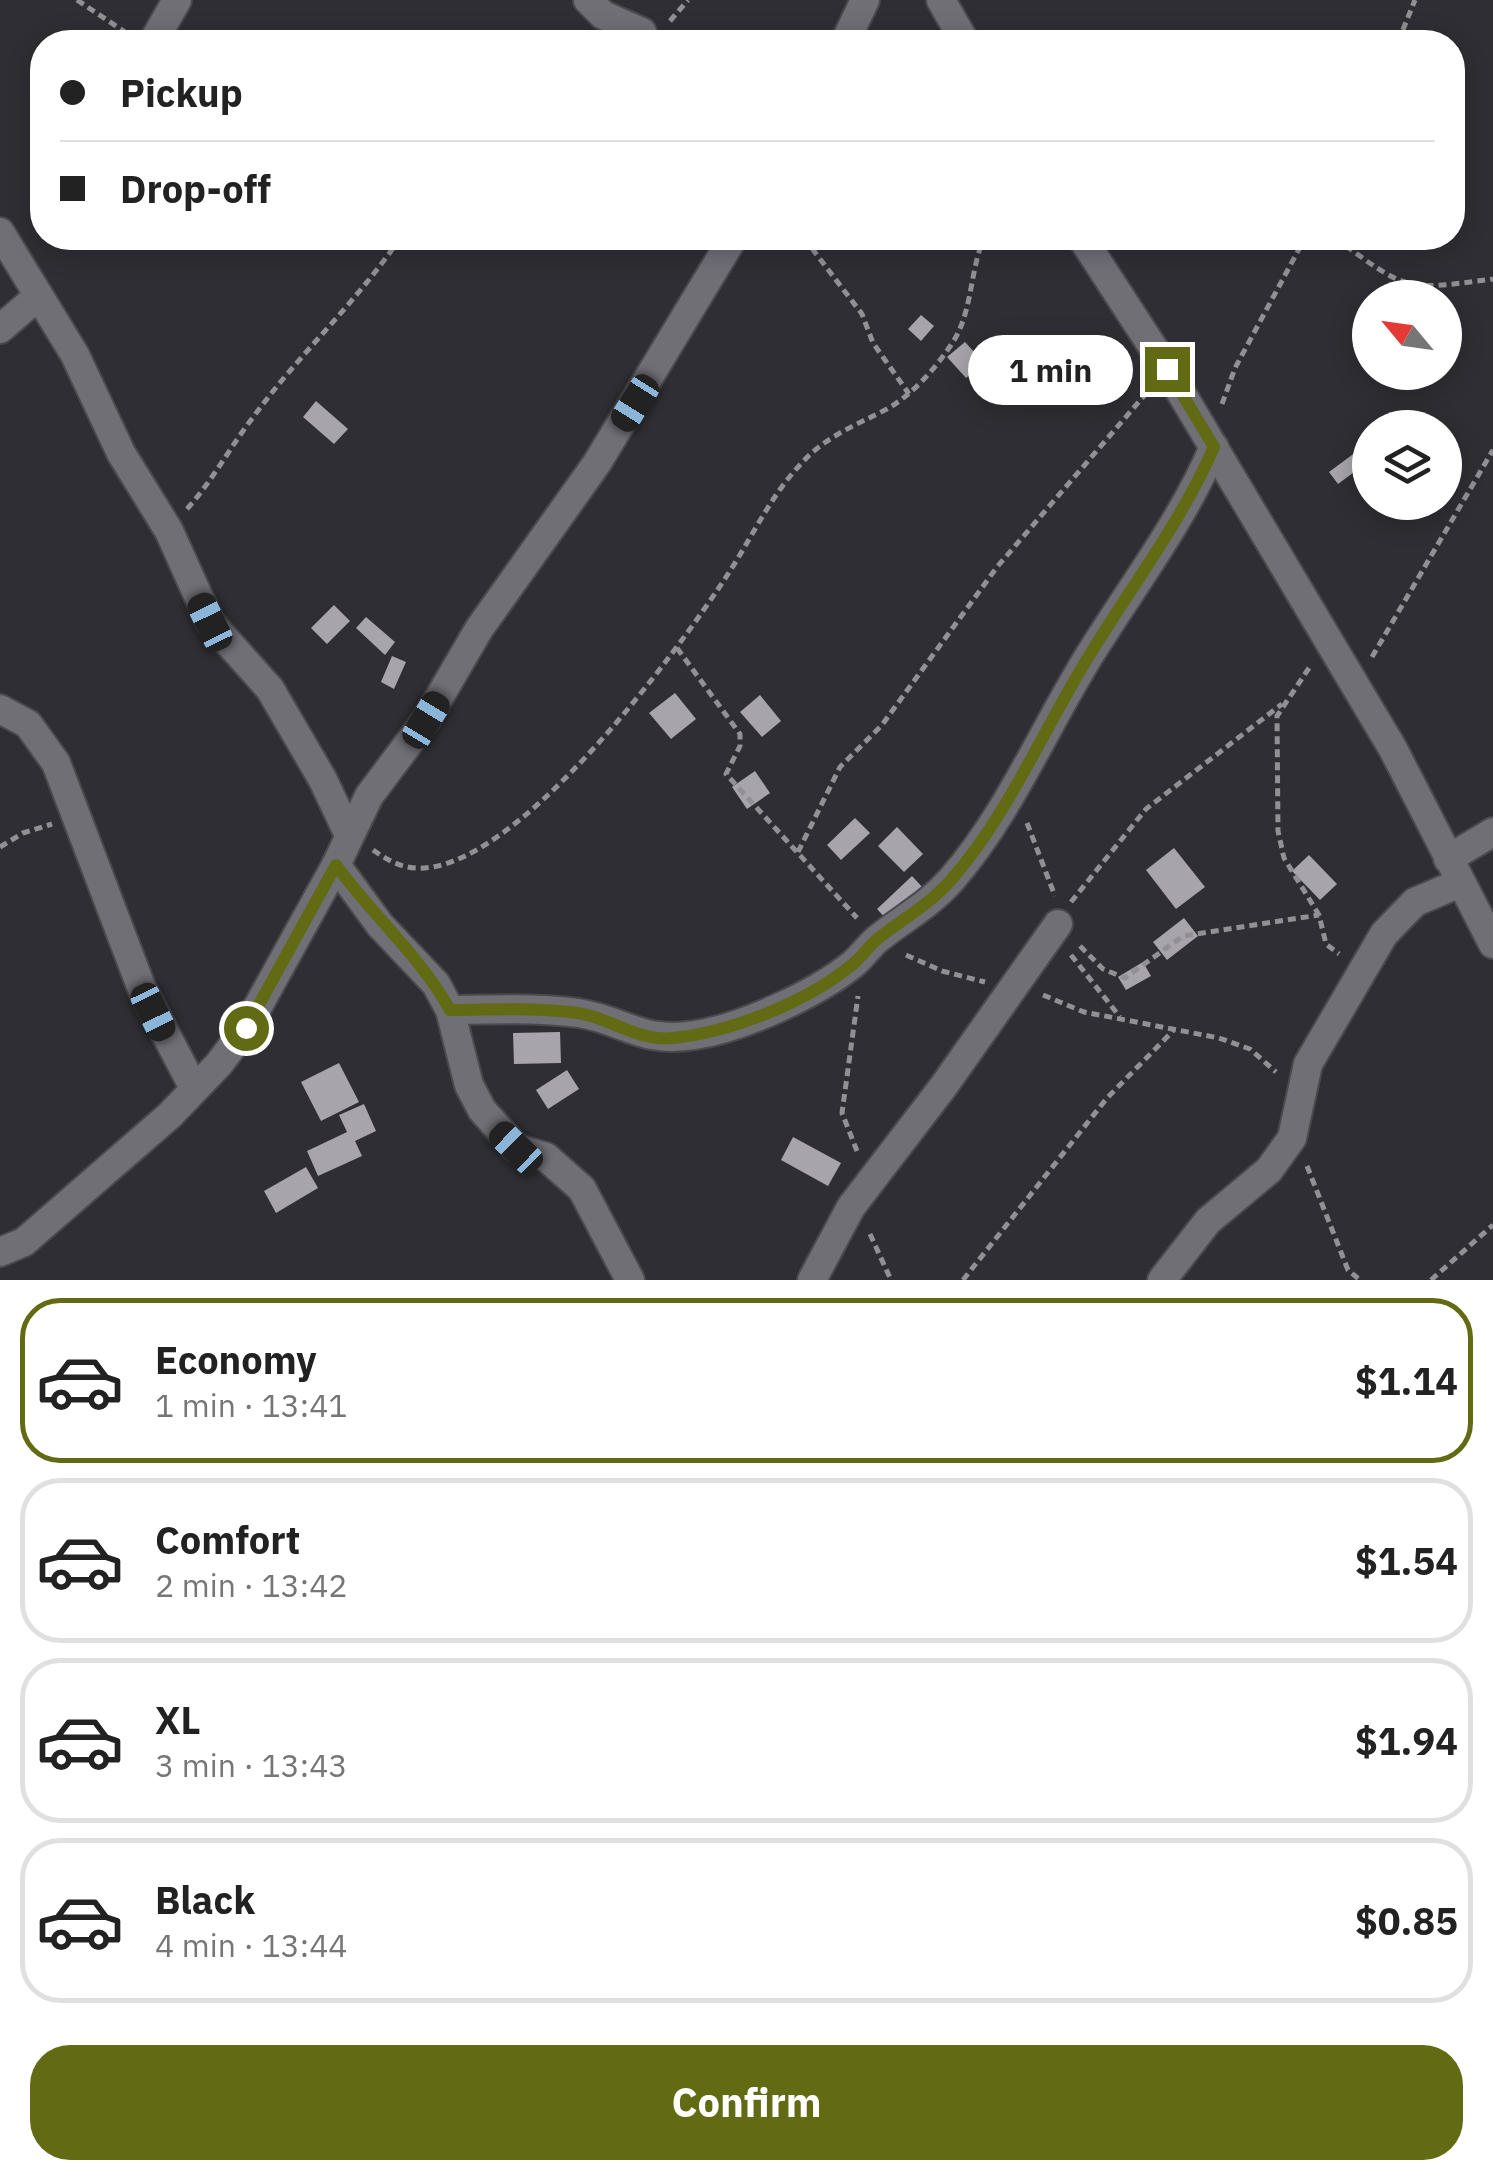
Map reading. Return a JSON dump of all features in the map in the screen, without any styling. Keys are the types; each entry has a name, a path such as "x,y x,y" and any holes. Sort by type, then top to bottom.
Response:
{"street":[{"path":"159,30 177,0"},
{"path":"588,0 602,15 637,30"},
{"path":"851,30 865,0"},
{"path":"941,0 958,30"},
{"path":"0,232 36,298 75,355 121,453 169,531 210,622 270,688 323,780 348,833"},
{"path":"0,1252 24,1242 68,1206 220,1064 246,1028 336,865 369,796 426,720 479,629 597,464 726,250"},
{"path":"1090,250 1167,369 1393,748 1493,944"},
{"path":"0,328 36,298"},
{"path":"450,1010 528,1006 584,1014 637,1034 667,1039 702,1034 816,989 854,963 878,938 917,912 950,881 981,839 1094,648 1170,535 1214,447"},
{"path":"0,709 28,724 56,763 142,989 194,1088"},
{"path":"1162,1280 1208,1221 1281,1156 1292,1138 1300,1094 1320,1040 1361,971 1405,909 1454,871 1493,832"},
{"path":"336,865 365,906 436,984 450,1010 469,1084 482,1110 516,1148 546,1157 582,1189 630,1280"},
{"path":"812,1280 874,1175 1058,924"}],"path":[{"path":"77,0 122,30"},
{"path":"1403,30 1415,0"},
{"path":"169,531 213,480 253,417 368,284 392,250"},
{"path":"813,250 862,314 873,343 910,394"},
{"path":"348,833 390,862 416,868 445,863 488,843 569,773 677,648 796,468 839,431 910,394 939,361 963,324 972,268 979,250"},
{"path":"1214,447 1222,400 1235,368 1299,250"},
{"path":"1351,250 1387,276 1416,288 1493,279"},
{"path":"798,852 840,767 882,725 997,567 1167,369"},
{"path":"1356,686 1493,450"},
{"path":"1328,643 1277,716 1278,831 1284,858 1318,915 1326,944 1361,971"},
{"path":"677,648 740,734 740,746 726,774 798,852 818,880 878,938 942,971 1016,984 1084,1012 1218,1038 1250,1049 1300,1094"},
{"path":"1282,704 1146,809 1106,854 1058,924 1103,970 1125,978 1183,936 1318,915"},
{"path":"0,846 23,832 76,816"},
{"path":"859,989 842,1113 850,1140 874,1175"},
{"path":"963,1280 1107,1098 1174,1032"},
{"path":"1300,1148 1348,1270 1360,1280"},
{"path":"852,1207 880,1249 891,1280"},
{"path":"1431,1280 1493,1225"}],"building":[{"path":"921,315 934,326 921,341 908,329"},
{"path":"965,342 984,363 966,378 947,357"},
{"path":"316,401 348,429 334,444 303,417"},
{"path":"1352,455 1352,474 1338,484 1329,472"},
{"path":"334,605 350,621 327,644 311,628"},
{"path":"366,617 395,642 385,655 356,628"},
{"path":"392,656 406,662 394,689 381,682"},
{"path":"675,693 696,719 671,739 649,713"},
{"path":"760,695 781,721 762,737 740,712"},
{"path":"755,771 770,793 747,809 732,787"},
{"path":"855,818 870,833 841,860 827,845"},
{"path":"897,827 923,854 904,872 878,846"},
{"path":"1174,848 1205,887 1176,909 1146,870"},
{"path":"1309,855 1337,884 1320,900 1292,871"},
{"path":"912,876 924,889 889,922 877,909"},
{"path":"1184,918 1198,936 1167,960 1153,942"},
{"path":"1143,962 1151,976 1126,990 1118,977"},
{"path":"560,1032 561,1063 514,1064 513,1033"},
{"path":"339,1063 359,1102 321,1121 301,1082"},
{"path":"567,1070 579,1089 548,1109 536,1090"},
{"path":"364,1104 376,1131 355,1141 362,1156 318,1176 307,1151 347,1132 339,1115"},
{"path":"793,1137 841,1163 828,1186 781,1160"},
{"path":"306,1167 318,1188 276,1213 264,1191"}],"route":[{"path":"246,1028 336,865 365,906 436,984 450,1010 528,1006 584,1014 637,1034 667,1039 732,1024 816,989 854,963 878,938 917,912 950,881 981,839 1094,648 1193,496 1214,447 1167,369"}]}
